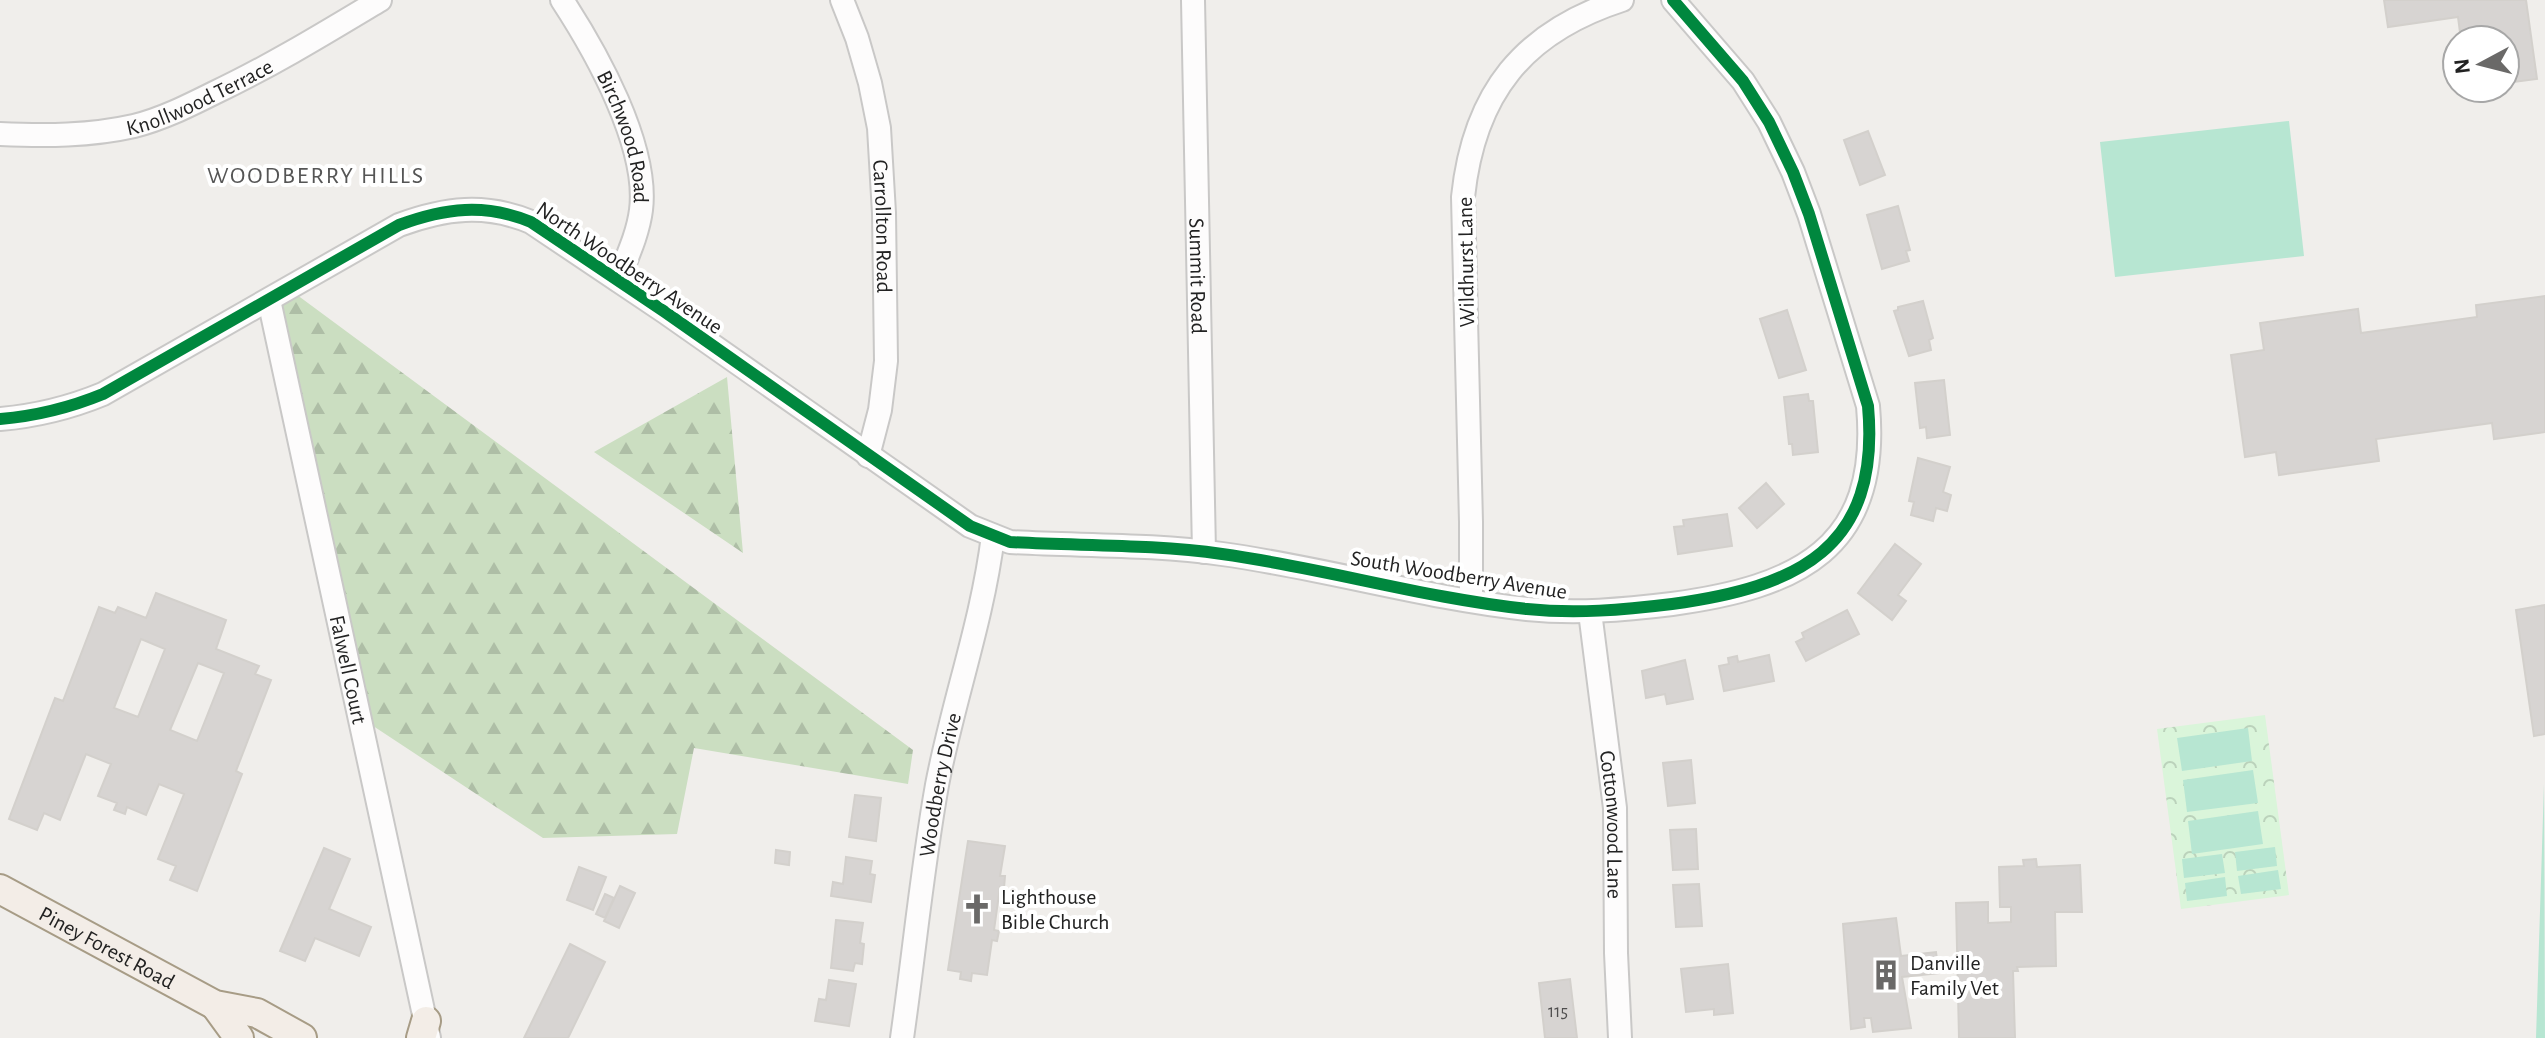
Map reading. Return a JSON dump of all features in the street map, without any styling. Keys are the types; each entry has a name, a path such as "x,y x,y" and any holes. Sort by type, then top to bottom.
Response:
{"main road":[{"name":"Piney Forest Road","path":"0,889 215,1005 257,1013 302,1038"},
{"name":"Piney Forest Road","path":"215,1005 239,1038"}],"street":[{"name":"Knollwood Terrace","path":"0,134 40,136 98,132 172,114 241,80 380,0"},
{"name":"Birchwood Road","path":"562,0 599,61 637,156 642,182 641,208 636,234 618,280"},
{"name":"Carrollton Road","path":"842,0 870,83 880,142 886,361 880,410 868,456"},
{"name":"Summit Road","path":"1193,0 1204,552"},
{"name":"Wildhurst Lane","path":"1471,600 1463,197 1466,164 1490,98 1507,72 1528,49 1576,17 1622,0"},
{"name":"South Woodberry Avenue","path":"993,536 1010,542 1204,552 1525,609 1590,612 1712,598 1787,576 1813,560 1851,520 1862,496 1871,436 1861,376 1809,214 1769,122 1743,81 1673,0"},
{"name":"North Woodberry Avenue","path":"0,419 39,415 103,394 399,225 426,215 460,209 497,210 531,222 970,526 993,536"},
{"name":"Falwell Court","path":"269,300 427,1034"},
{"name":"Woodberry Drive","path":"902,1038 937,786 977,629 993,536"},
{"name":"Cottonwood Lane","path":"1590,612 1615,808 1620,1038"}],"green space":[{"path":"2289,121 2304,256 2115,277 2100,142"},
{"path":"289,289 913,750 908,784 694,748 677,834 543,838 358,716 269,300"},
{"path":"727,377 743,553 594,452"},
{"path":"2265,715 2289,895 2181,909 2157,729"},
{"path":"2248,728 2252,761 2182,771 2177,738"},
{"path":"2253,770 2258,803 2187,812 2183,780"},
{"path":"2544,784 2545,1038 2536,1038"},
{"path":"2258,811 2263,844 2192,854 2188,821"},
{"path":"2275,847 2277,866 2237,871 2235,852"},
{"path":"2222,854 2225,873 2184,878 2182,859"},
{"path":"2278,870 2281,889 2241,894 2238,876"},
{"path":"2225,877 2227,896 2187,901 2185,883"}],"building":[{"path":"2384,0 2526,0 2537,79 2521,81 2521,24 2459,24 2458,17 2388,27"},
{"path":"1868,131 1885,175 1860,185 1844,140"},
{"path":"1898,206 1910,250 1906,251 1909,261 1882,269 1867,215"},
{"path":"2545,296 2545,432 2494,439 2492,423 2376,439 2379,461 2279,475 2276,452 2245,457 2231,355 2264,350 2260,323 2358,309 2361,333 2477,317 2476,305"},
{"path":"1923,301 1933,338 1929,340 1931,350 1909,356 1894,311 1898,307"},
{"path":"1787,310 1806,370 1779,378 1760,319"},
{"path":"1944,380 1950,435 1927,438 1926,427 1920,428 1915,383"},
{"path":"1808,394 1809,401 1813,401 1818,452 1793,455 1784,397"},
{"path":"1918,458 1950,467 1943,492 1951,495 1947,511 1936,508 1933,521 1911,515 1914,502 1909,501"},
{"path":"1766,483 1784,504 1757,528 1739,508"},
{"path":"1727,514 1732,546 1678,554 1674,527 1684,526 1683,520"},
{"path":"1895,544 1921,564 1898,595 1906,601 1892,620 1858,593"},
{"path":"156,593 226,620 216,649 259,666 255,674 271,680 236,771 242,774 197,891 170,880 176,866 158,859 184,794 159,784 146,815 127,807 125,814 114,810 117,803 98,796 111,764 86,754 60,820 44,813 37,830 9,819 55,698 63,701 99,607 115,613 118,607 146,618","holes":["141,639 165,649 138,717 114,708","198,663 224,673 197,741 170,730"]},
{"path":"2545,605 2545,734 2534,736 2516,610"},
{"path":"1847,610 1859,634 1806,661 1796,642 1804,638 1802,633"},
{"path":"1769,655 1774,681 1724,691 1719,666 1729,664 1728,658 1737,656 1738,662"},
{"path":"1685,660 1693,699 1667,704 1665,694 1646,698 1642,671"},
{"path":"1691,760 1695,803 1668,806 1663,763"},
{"path":"855,795 881,798 876,841 849,837"},
{"path":"1696,829 1698,869 1673,870 1670,830"},
{"name":"Lighthouse Bible Church","path":"968,841 1005,846 1000,876 1005,876 1004,888 1000,887 994,930 999,931 997,941 992,940 987,975 972,973 971,981 960,979 961,972 948,970"},
{"path":"324,848 350,859 329,909 371,927 359,956 315,938 305,961 280,951"},
{"path":"776,850 790,852 789,865 775,863"},
{"path":"846,857 872,861 870,874 875,875 871,902 831,896 833,882 843,884"},
{"path":"2036,859 2037,867 2080,865 2082,912 2055,912 2056,966 2017,967 2018,971 2013,971 2015,1038 1959,1038 1956,903 1988,902 1988,923 2011,922 2011,907 2000,907 1999,867 2024,866 2023,860"},
{"path":"579,867 606,877 593,910 567,900"},
{"path":"1699,884 1702,926 1676,927 1673,885"},
{"path":"620,886 635,893 619,928 604,921"},
{"path":"605,894 614,898 605,918 596,914"},
{"name":"Danville Family Vet","path":"1896,918 1901,956 1936,952 1939,973 1902,977 1911,1028 1873,1032 1871,1018 1864,1018 1865,1027 1851,1029 1843,924"},
{"path":"836,920 863,923 860,943 864,944 862,964 855,963 853,971 831,968"},
{"path":"570,944 605,962 568,1038 524,1038"},
{"path":"1728,964 1733,1013 1714,1015 1714,1009 1686,1012 1681,969"},
{"path":"1570,979 1577,1038 1545,1038 1539,983"},
{"path":"829,980 856,984 849,1026 815,1021 819,999 826,1000"}],"cycle path":[{"path":"0,419 52,411 103,394 399,225 449,212 481,210 531,222 970,526 1010,542 1143,547 1222,554 1450,598 1545,610 1618,610 1672,604 1757,586 1792,572 1822,552 1845,527 1860,495 1868,455 1868,406 1809,214 1769,122 1743,81 1673,0"}],"place":[{"name":"Lighthouse Bible Church","path":"977,909"},
{"name":"Danville Family Vet","path":"1886,975"}],"district":[{"name":"WOODBERRY HILLS","path":"316,175"}]}
